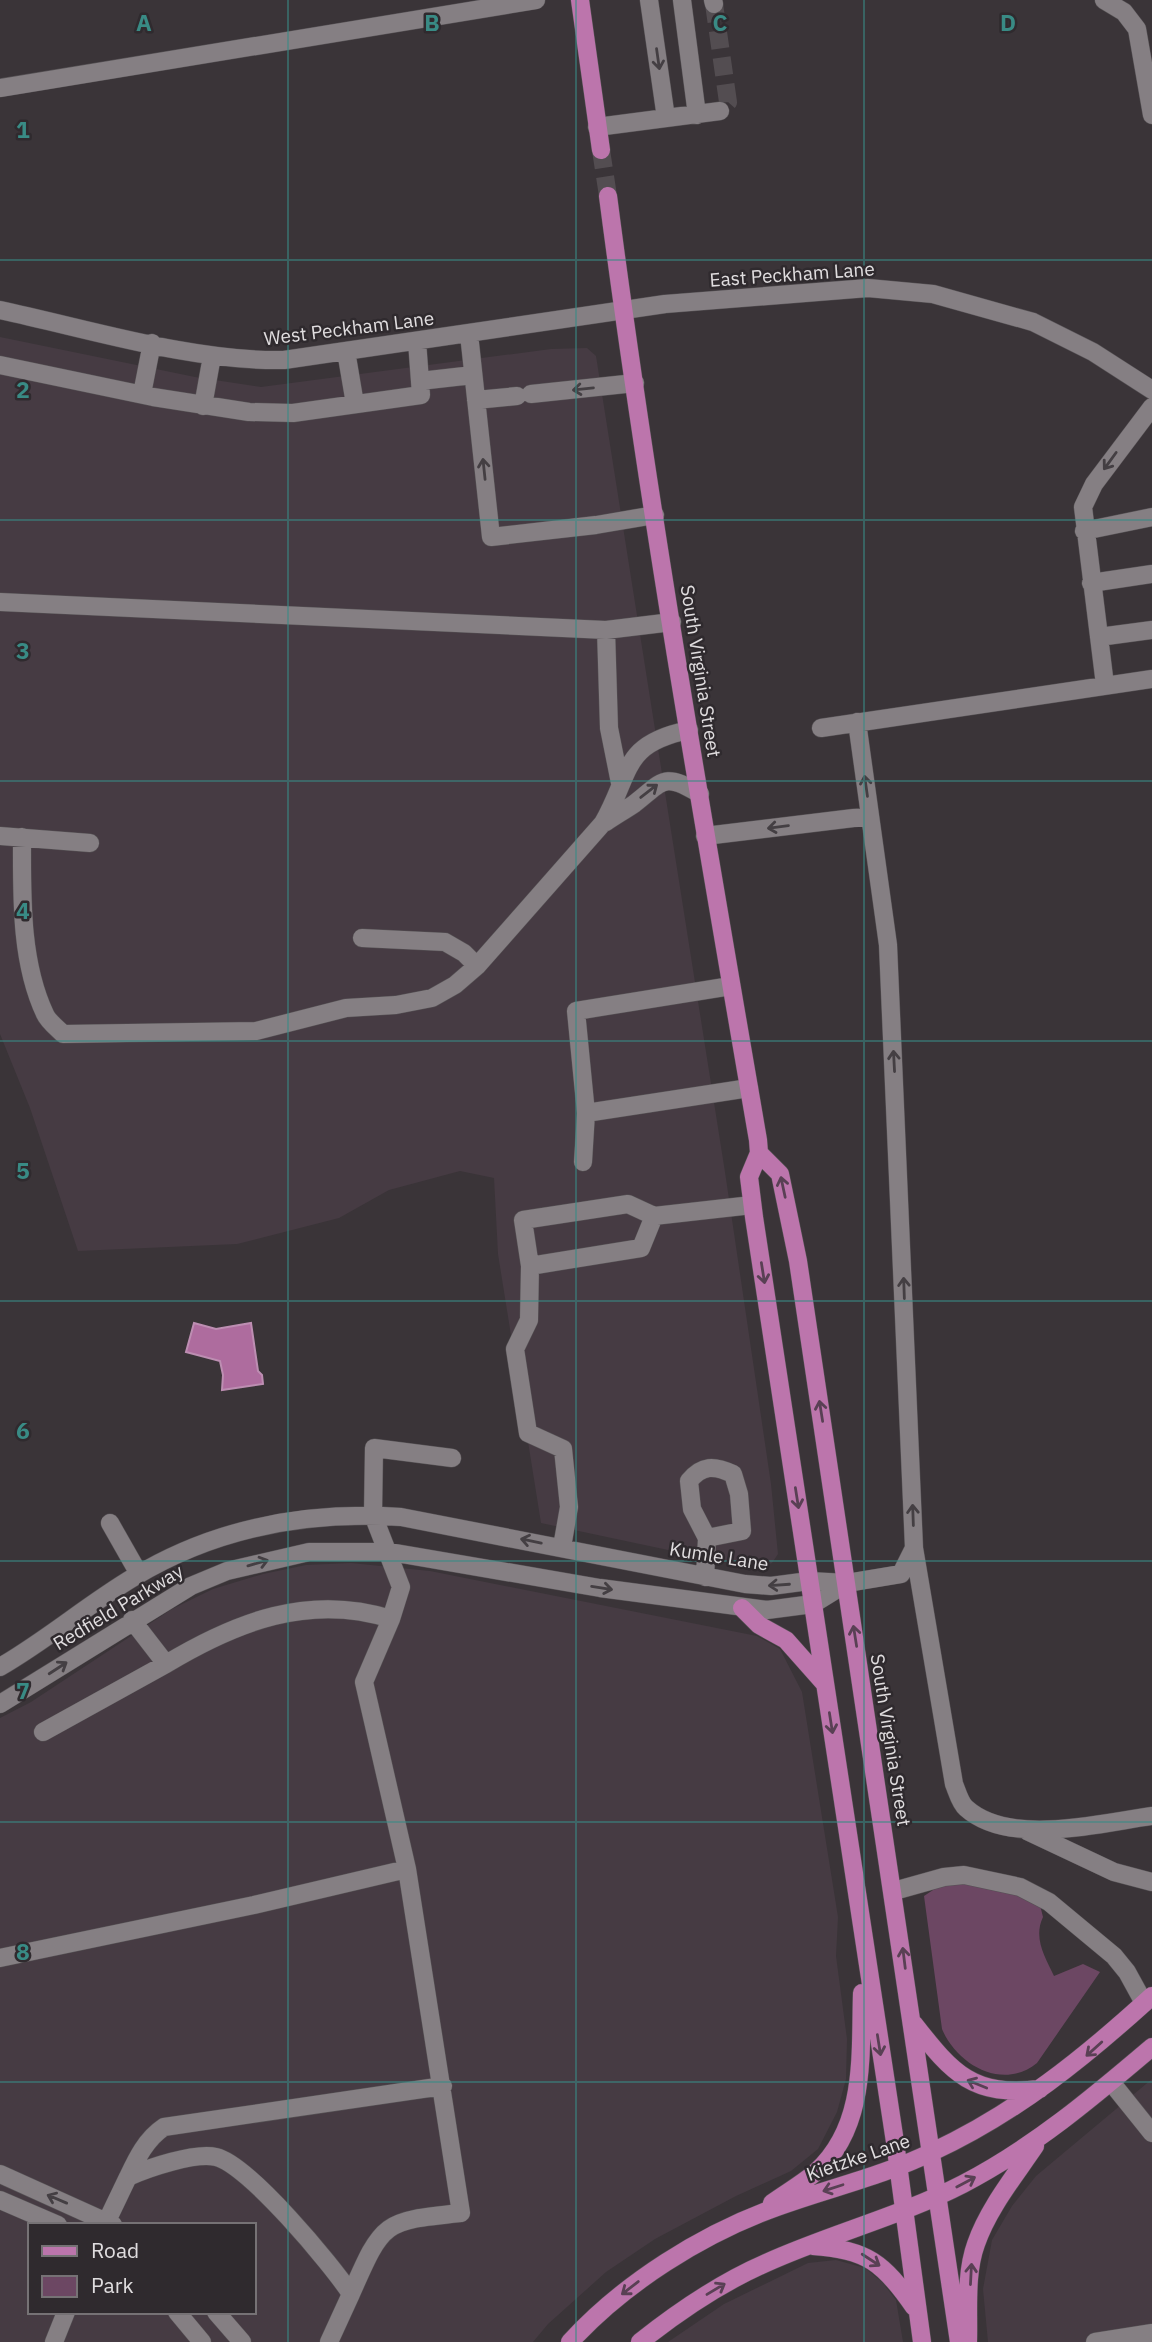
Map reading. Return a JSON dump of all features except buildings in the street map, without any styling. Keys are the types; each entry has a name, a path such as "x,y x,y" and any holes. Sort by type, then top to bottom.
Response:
{"main road":[{"path":"580,0 601,150"},
{"name":"South Virginia Street","path":"608,196 622,309 705,836 759,1153 749,1177 752,1205 898,2167 922,2342"},
{"name":"South Virginia Street","path":"759,1153 780,1174 793,1234 894,1891 959,2342"},
{"path":"742,1608 759,1625 786,1640 825,1684"},
{"path":"749,2218 816,2172 832,2155 846,2130 860,2078 864,1947"},
{"name":"Kietzke Lane","path":"570,2342 654,2270 749,2218 898,2167 1016,2108 1085,2057 1148,2000"},
{"path":"911,2021 960,2077 978,2087 1020,2091 1044,2088"},
{"path":"640,2342 718,2287 806,2246 961,2185 1038,2140 1152,2047"},
{"path":"968,2342 971,2265 975,2245 997,2204 1038,2140"},
{"path":"806,2246 839,2248 872,2259 898,2283 918,2312"}],"street":[{"path":"0,88 536,0"},
{"path":"649,0 666,118"},
{"path":"682,0 697,115"},
{"path":"1104,0 1124,12 1138,29 1152,115"},
{"path":"597,127 720,111"},
{"name":"East Peckham Lane","path":"622,309 834,289 868,288 933,294 1033,322 1093,352 1152,390"},
{"name":"West Peckham Lane","path":"0,310 212,356 250,361 284,360 622,309"},
{"path":"469,334 491,537 596,525 655,514"},
{"path":"0,365 203,406 249,412 293,413 421,395 417,341"},
{"path":"142,394 152,343"},
{"path":"346,351 355,404"},
{"path":"203,406 212,356"},
{"path":"420,381 473,375"},
{"path":"477,400 635,383"},
{"path":"1105,685 1083,507 1094,484 1152,408"},
{"path":"1084,531 1152,517"},
{"path":"1091,583 1152,574"},
{"path":"0,602 606,629 672,622"},
{"path":"606,629 609,727 620,783"},
{"path":"1099,637 1152,630"},
{"path":"821,728 1152,678"},
{"path":"857,722 888,945 914,1548 954,1784 964,1807 988,1821 1027,1831 1114,1872 1152,1882"},
{"path":"22,837 22,899 32,974 46,1016 63,1034 256,1031 346,1008 396,1005 432,998 455,985 477,966 603,823 614,804 620,783 640,750 659,736 689,730"},
{"path":"603,823 636,803 647,790 666,781 681,782 699,794"},
{"path":"705,836 870,816"},
{"path":"0,836 90,842"},
{"path":"362,939 445,942 464,953 477,966"},
{"path":"583,1162 586,1114 576,1012 732,986"},
{"path":"586,1114 749,1088"},
{"path":"562,1547 569,1507 563,1449 528,1433 516,1349 529,1320 530,1266 523,1220 628,1204 654,1216 752,1205"},
{"path":"530,1266 640,1248 654,1216"},
{"path":"329,2342 368,2257 383,2231 404,2219 461,2213 407,1869 364,1682 391,1619 401,1587 390,1552 373,1516 374,1448 452,1458"},
{"path":"705,1577 707,1538 692,1510 688,1481 698,1469 718,1466 733,1474 742,1531 707,1538"},
{"name":"Kumle Lane","path":"373,1516 401,1517 705,1577 771,1586 810,1581 847,1583"},
{"name":"Redfield Parkway","path":"0,1667 139,1574 218,1538 262,1525 306,1518 373,1516"},
{"path":"110,1523 139,1574"},
{"path":"390,1552 767,1610 813,1604 847,1583 901,1574 914,1548"},
{"name":"Redfield Parkway","path":"0,1704 191,1586 268,1560 309,1552 390,1552"},
{"path":"44,1732 236,1626 300,1609 360,1609 391,1619"},
{"path":"132,1620 166,1664"},
{"path":"1027,1831 1152,1816"},
{"path":"0,1958 254,1905 407,1869"},
{"path":"894,1891 944,1877 964,1875 1020,1887 1049,1902 1114,1956 1148,2000"},
{"path":"1111,2082 1152,2133"},
{"path":"108,2223 141,2151 155,2133 164,2127 443,2086"},
{"path":"128,2176 152,2166 184,2160 216,2157 231,2164 298,2225 351,2294"},
{"path":"0,2174 106,2223"},
{"path":"0,2200 53,2223"},
{"path":"54,2342 65,2314"},
{"path":"179,2314 202,2342"},
{"path":"218,2314 242,2342"},
{"path":"1095,2342 1152,2333"}],"shaded area":[{"path":"0,337 195,377 261,387 551,349 587,348 596,356 725,1172 771,1484 778,1554 772,1563 760,1568 734,1564 541,1523 498,1254 494,1178 460,1171 389,1190 339,1218 237,1244 78,1251 30,1108 0,1034"},
{"path":"194,1323 216,1329 251,1323 258,1371 262,1375 263,1384 222,1390 220,1361 186,1352"},
{"path":"351,1563 430,1571 757,1636 780,1649 802,1692 838,1917 836,1956 847,2039 846,2079 837,2112 818,2149 791,2171 736,2196 655,2239 606,2272 548,2324 533,2342 0,2342 0,1718 31,1702 172,1609 213,1589 306,1565"},
{"path":"1152,2079 1152,2342 988,2342 983,2289 992,2240 1012,2206 1036,2176"},
{"path":"836,2260 865,2268 882,2282 896,2300 903,2342 668,2342 724,2304 808,2263"}],"green space":[{"path":"961,1881 1016,1895 1040,1905 1043,1917 1040,1940 1054,1976 1083,1964 1100,1972 1037,2063 1024,2071 1010,2075 982,2070 958,2053 942,2029 924,1896 942,1884"}],"tunnel":[{"path":"714,4 728,102 720,111"},
{"path":"601,150 608,196"}]}
